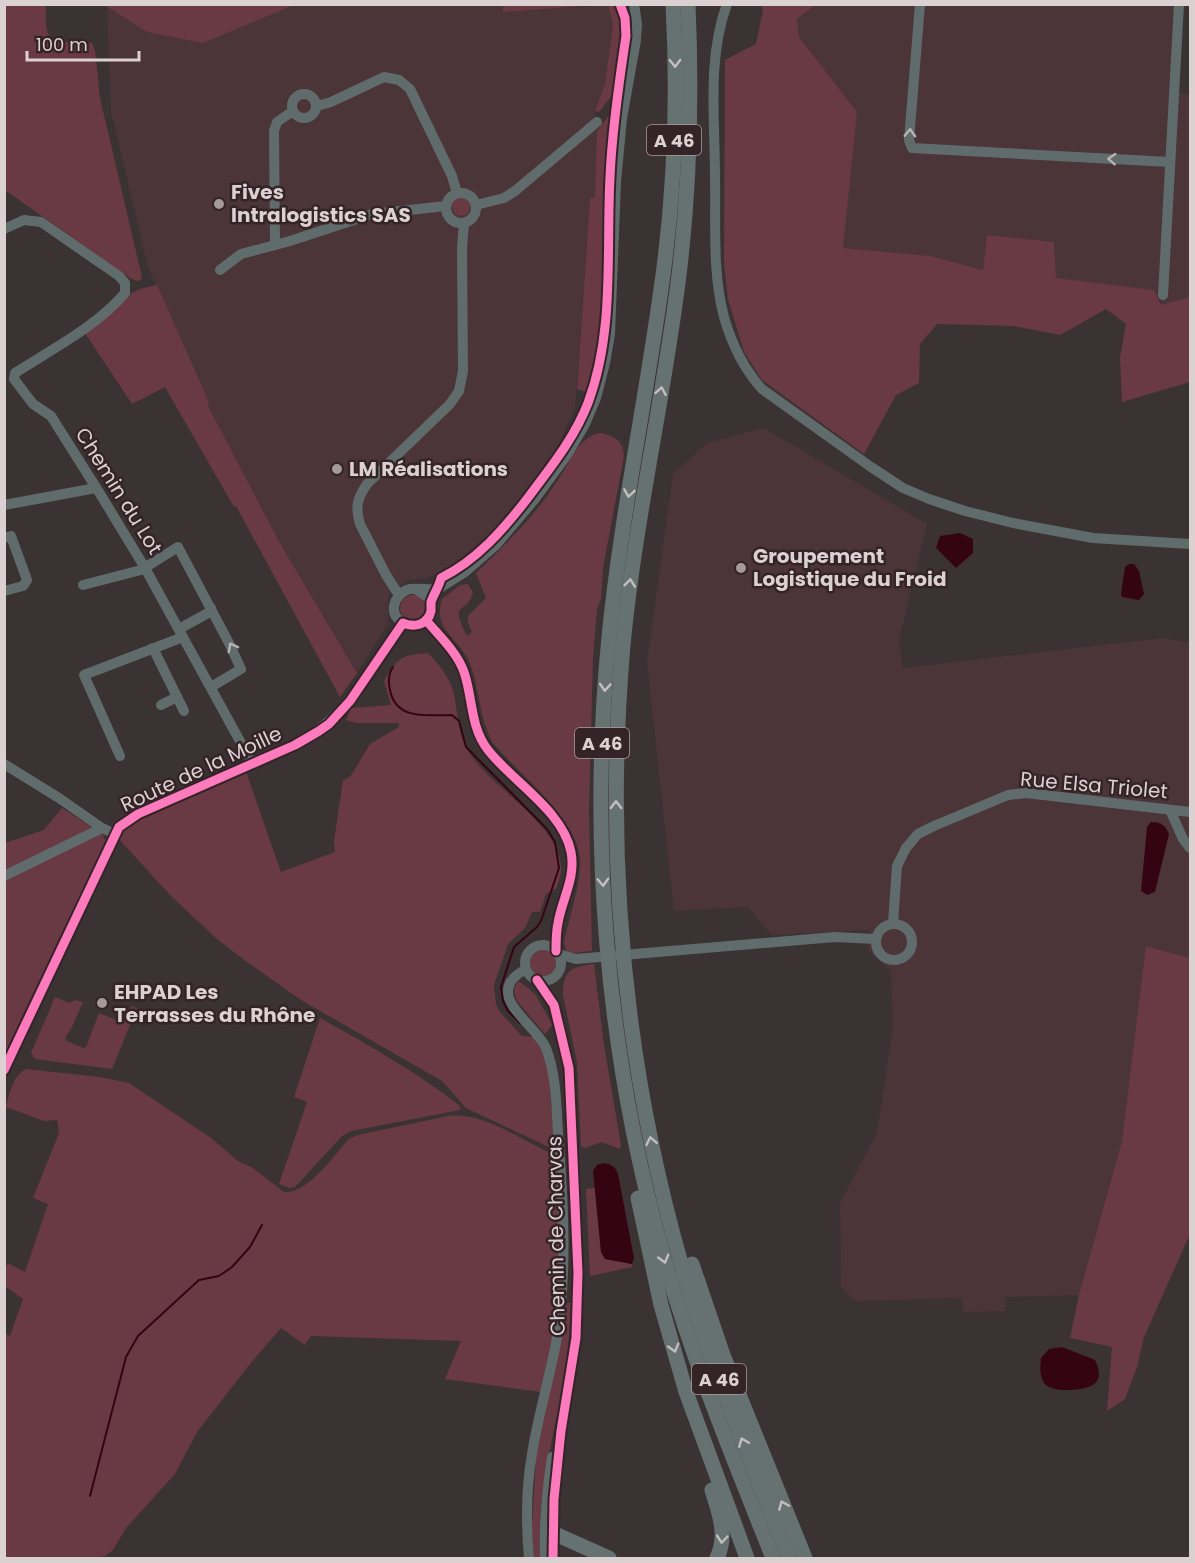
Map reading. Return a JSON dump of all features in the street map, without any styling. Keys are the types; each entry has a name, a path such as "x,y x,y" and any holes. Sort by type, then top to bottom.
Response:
{"highway":[{"name":"A 46","path":"673,4 675,102 668,235 650,368 614,593 604,697 602,856 607,947 618,1042 636,1141 657,1235 686,1331 726,1442 773,1558"},
{"name":"A 46","path":"688,4 691,97 687,193 672,322 630,590 623,653 617,749 617,857 626,978 644,1106 664,1198 682,1268 710,1352 789,1558"},
{"path":"636,1141 629,1150 662,1305 687,1392 747,1558"},
{"path":"664,1198 674,1203 723,1355 805,1558"},
{"path":"687,1392 686,1402 722,1524 723,1541 717,1558"},
{"path":"553,1533 609,1558"}],"street":[{"path":"430,603 438,589 465,572 496,545 534,500 567,455 585,423 598,391 610,334 616,182 620,132 636,40 637,24 634,4"},
{"path":"727,4 720,24 715,59 718,284 724,316 741,363 762,389 871,467 903,488 929,499 965,511 1094,538 1191,544"},
{"path":"920,4 909,140 912,148 1170,162"},
{"path":"1163,295 1179,4"},
{"path":"316,106 331,102 384,77 399,80 410,89 458,193"},
{"path":"302,94 310,96 316,106 312,116 305,118 298,117 293,111 293,102 302,94"},
{"path":"275,245 274,131 277,122 293,111"},
{"path":"477,205 504,198 515,191 597,123"},
{"path":"458,193 470,195 477,205 472,219 464,223 449,217 446,206 451,196 458,193"},
{"path":"220,270 241,254 290,242 372,214 446,206"},
{"name":"Chemin du Lot","path":"4,229 24,219 41,222 122,278 126,286 125,293 113,306 74,335 15,373 14,379 33,404 51,416 145,567 252,763"},
{"path":"399,595 360,524 358,499 367,484 450,404 459,391 463,371 462,248 464,223"},
{"path":"4,505 96,488"},
{"path":"4,538 11,536 27,580 23,586 4,591"},
{"path":"83,585 145,567 178,547 239,661 241,669 211,687"},
{"path":"417,590 426,595 430,603 430,612 426,621 415,626 403,623 396,615 394,610 399,595 410,590 438,589"},
{"path":"120,756 84,675 153,648 181,633 208,614 211,608"},
{"path":"426,621 462,666 475,724 482,741 493,756 555,820 566,836 572,874 558,922 558,971"},
{"name":"Route de la Moille","path":"4,1070 95,881 115,834 123,823 138,814 252,763 296,746 329,724 350,701 403,623"},
{"path":"153,648 184,711"},
{"path":"161,705 177,697"},
{"path":"4,764 102,828 115,834"},
{"name":"Rue Elsa Triolet","path":"893,923 897,866 906,848 918,834 1008,795 1026,793 1191,812"},
{"path":"1170,810 1183,839 1191,848"},
{"path":"4,876 102,828"},
{"path":"558,922 540,945 529,951 526,957 526,969 537,980 545,981 558,971 582,959"},
{"path":"893,923 905,927 911,934 912,943 910,951 904,957 896,960 883,957 876,946 876,939 881,928 893,923"},
{"path":"540,945 552,947 557,952 582,959 835,937 876,939"},
{"path":"526,969 517,974 510,983 507,989 508,997 536,1031 545,1047 551,1067 560,1153 564,1247 562,1298 556,1343 534,1438 529,1477 527,1517 529,1558"},
{"name":"Chemin de Charvas","path":"554,1005 558,971"},
{"name":"Chemin de Charvas","path":"537,980 554,1005 571,1083 578,1282 575,1346 561,1431 553,1533 554,1558"},
{"path":"545,1558 546,1498 553,1455 561,1431"}],"shaded area":[{"path":"503,4 503,12 608,5 613,25 605,84 595,111 598,145 595,198 590,198 575,408 556,451 497,526 498,529 465,557 444,571 427,578 407,580 388,596 388,624 357,673 281,545 208,406 209,402 148,267 111,111 107,7 147,32 278,10 294,5"},
{"path":"503,4 598,4 598,5 503,12"},
{"path":"815,4 1182,5 1179,93 1190,94 1190,297 1161,305 1153,290 1056,278 1054,242 987,235 983,270 930,256 842,248 857,112 799,37 797,19"},
{"path":"4,5 46,5 47,29 53,41 92,43 95,50 100,98 141,280 130,278 5,190"},
{"path":"104,5 294,5 203,43 147,32"},
{"path":"608,5 618,5 624,24 624,35 616,90 599,112 595,111 605,84 613,25"},
{"path":"761,5 815,5 797,19 799,37 857,112 843,248 930,256 983,270 987,235 1054,242 1056,278 1154,290 1161,305 1190,297 1190,382 1122,402 1120,357 1126,324 1106,309 1060,335 1014,326 937,324 920,344 919,383 896,395 864,454 762,380 744,352 728,299 724,263 725,60 756,44 763,10"},
{"path":"612,111 615,112 602,320 598,357 589,393 577,389 590,198 595,198 597,131"},
{"path":"461,198 467,201 470,207 467,213 461,216 455,213 452,207 455,201"},
{"path":"157,285 209,402 208,406 281,545 357,673 340,697 236,506 234,507 165,387 132,404 85,333 132,293"},
{"path":"764,428 927,524 899,640 903,668 1163,638 1190,643 1190,958 1147,946 1122,1141 1079,1295 1005,1297 1005,1311 963,1312 962,1298 854,1301 841,1286 840,1203 877,1133 893,1027 891,971 868,950 869,930 772,935 748,907 674,911 647,662 673,474 707,443"},
{"path":"600,433 620,442 624,456 603,568 593,657 589,811 592,951 573,953 566,951 564,942 579,880 580,860 577,844 546,798 493,743 484,721 471,667 467,657 443,625 440,609 442,599 460,585 468,584 473,592 467,604 459,612 459,617 467,636 472,632 468,616 486,598 476,573 529,519 581,444"},
{"path":"960,533 973,539 973,553 956,568 936,548 940,536"},
{"path":"1134,564 1139,571 1144,594 1139,600 1122,597 1121,594 1125,567"},
{"path":"413,595 422,599 426,608 422,617 413,621 404,617 400,608 404,599"},
{"path":"428,653 443,670 449,681 455,698 461,735 467,749 477,764 537,822 550,837 558,853 561,870 557,888 546,894 540,912 532,912 525,928 508,944 494,985 496,1004 500,1012 522,1036 537,1037 548,1063 553,1126 553,1146 551,1148 466,1108 442,1081 301,1000 243,959 217,939 170,895 118,838 125,827 136,819 246,772 281,872 335,852 334,841 343,780 350,777 370,744 399,727 399,723 357,723 346,720 351,708 391,705 384,681 393,667 406,657"},
{"path":"62,808 92,827 5,875 5,843 44,830"},
{"path":"1151,822 1162,825 1169,834 1155,892 1147,895 1141,891 1147,827"},
{"path":"100,834 104,835 103,838 107,841 4,1060 4,880"},
{"path":"1146,946 1190,958 1190,1234 1144,1337 1137,1367 1125,1399 1107,1411 1112,1347 1070,1338 1079,1295 1122,1141"},
{"path":"543,950 552,954 556,963 552,972 543,976 534,972 530,963 534,954"},
{"path":"594,964 620,1149 602,1142 584,1148 581,1146 577,1062 563,987 570,971"},
{"path":"519,981 535,994 551,1022 552,1025 546,1033 517,1001 514,992"},
{"path":"55,997 69,1003 75,1000 83,1002 65,1038 83,1048 86,1047 99,1013 124,1023 131,1006 137,1008 112,1069 35,1059 31,1053"},
{"path":"320,1018 409,1070 460,1106 460,1110 351,1131 342,1136 295,1187 290,1188 279,1184 307,1102 294,1097"},
{"path":"26,1069 100,1077 129,1083 211,1138 238,1161 253,1168 284,1192 293,1191 311,1181 349,1139 358,1135 448,1116 476,1118 555,1155 561,1246 555,1325 541,1392 445,1379 461,1341 311,1336 305,1345 281,1328 197,1432 175,1474 126,1528 113,1550 105,1556 91,1558 5,1558 4,1333 10,1336 23,1299 5,1286 5,1269 8,1263 25,1272 48,1204 33,1198 59,1133 57,1120 44,1121 6,1107 15,1081"},
{"path":"603,1163 612,1166 618,1174 634,1258 632,1264 605,1259 601,1252 593,1171 597,1165"},
{"path":"595,1188 601,1252 605,1259 632,1264 632,1267 590,1276 586,1189"},
{"path":"567,1303 571,1303 567,1352 544,1485 540,1558 534,1558 532,1528 536,1457"},
{"path":"1062,1347 1095,1360 1099,1375 1094,1384 1070,1390 1054,1389 1046,1385 1041,1376 1041,1358 1049,1349"}],"waterway":[{"path":"393,667 389,675 389,687 393,700 399,707 414,714 452,715 459,721 466,747 547,829 555,842 559,868 541,921 514,947 501,987 503,1001 508,1011 520,1023"},
{"path":"90,1496 126,1357 138,1336 199,1280 219,1276 232,1267 250,1247 262,1225"}],"cycle path":[{"path":"4,1070 119,827 138,814 295,745 329,724 350,701 403,623 416,625 427,619 441,578 478,553 518,511 576,429 597,376 606,319 611,159 626,36 625,18 620,4"},
{"path":"426,620 461,665 482,741 498,762 548,810 566,837 571,852 572,871 558,923 556,951"},
{"path":"537,980 554,1005 569,1068 578,1273 576,1338 561,1431 554,1499 553,1558"}],"place":[{"name":"Fives Intralogistics SAS","path":"219,204"},
{"name":"LM Réalisations","path":"337,469"},
{"name":"Groupement Logistique du Froid","path":"741,568"},
{"name":"EHPAD Les Terrasses du Rhône","path":"102,1003"}]}
